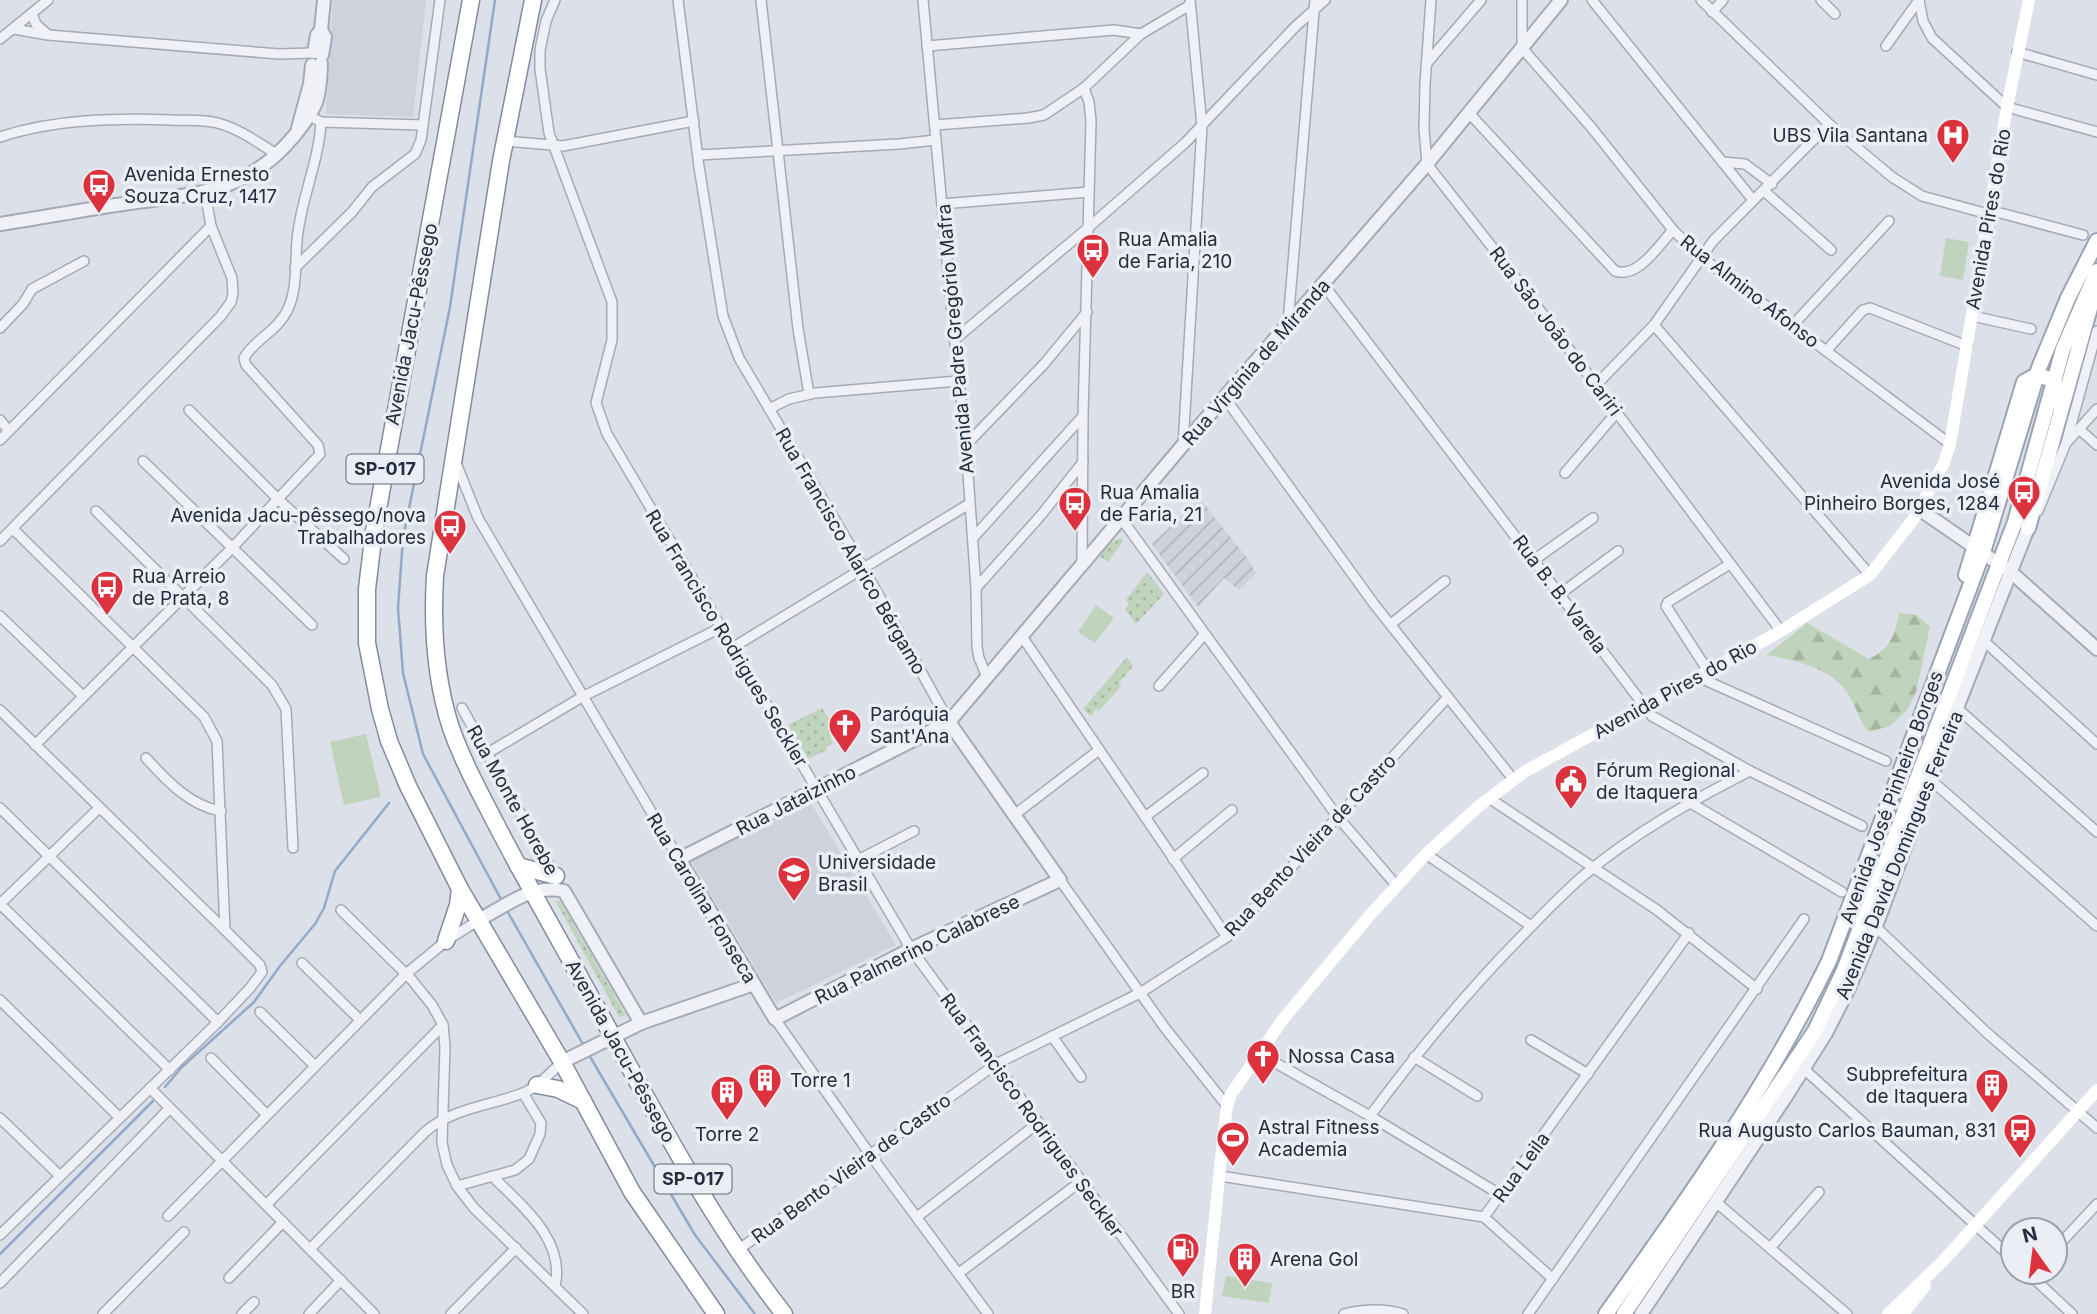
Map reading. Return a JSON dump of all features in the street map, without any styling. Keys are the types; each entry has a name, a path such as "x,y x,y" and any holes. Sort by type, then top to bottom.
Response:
{"highway":[{"name":"Avenida Jacu-Pêssego","path":"471,0 373,531 366,616 371,673 389,741 422,815 460,889 484,918 565,1061 583,1101 632,1192 716,1314"},
{"name":"Avenida Jacu-Pêssego","path":"533,0 505,141 435,576 435,647 451,726 465,765 518,866 528,893 702,1196 784,1314"},
{"path":"518,866 555,876"},
{"path":"446,941 458,905 460,889"},
{"path":"530,1089 558,1089 583,1101"}],"main road":[{"name":"Avenida Pires do Rio","path":"1206,1314 1227,1105 1235,1085 1300,999 1396,885 1426,854 1513,779 1781,631 1870,575 1919,509 1944,463 1950,444 2007,107 2029,0"},
{"path":"2061,409 2059,391 2053,380 2037,374 2068,298 2097,241"},
{"path":"2028,528 2090,308 2096,274"},
{"name":"Avenida José Pinheiro Borges","path":"1624,1314 1815,1031 1868,923 1879,876 2015,522 2063,349 2096,274"},
{"name":"Avenida José Pinheiro Borges","path":"1606,1314 1662,1236 1804,1013 1829,961 1941,663 1979,549 2021,389 2026,380 2037,374"},
{"path":"1879,876 1916,821"},
{"path":"1888,1314 1941,1263 2097,1090"},
{"path":"1903,1314 1941,1263"}],"street":[{"path":"0,39 48,0"},
{"path":"35,745 279,500 316,460 320,452 318,445 244,362 244,355 271,331 288,311 298,229 317,158 312,117 319,94 315,58 324,0"},
{"path":"295,268 352,212 372,187 415,154 421,140 440,0"},
{"name":"Rua Francisco Rodrigues Seckler","path":"555,0 540,50 540,69 547,124 612,302 612,340 596,403 607,434 911,949 1179,1314"},
{"path":"671,0 681,10"},
{"name":"Rua Francisco Alarico Bérgamo","path":"678,0 723,316 738,358 864,569 949,722 1140,993 1203,1078 1227,1105"},
{"path":"761,0 798,329 809,394"},
{"name":"Avenida Padre Gregório Mafra","path":"923,0 966,445 976,589 977,647 988,677"},
{"path":"954,340 1089,227 1202,126 1315,5 1325,0"},
{"path":"1427,164 1424,129 1431,0"},
{"path":"1427,63 1482,0"},
{"path":"1522,0 1522,48"},
{"name":"Rua Virgínia de Miranda","path":"949,722 1183,445 1427,164 1561,0"},
{"path":"1592,0 1753,200"},
{"path":"1700,0 1829,124 1910,189 1937,201 2083,234"},
{"path":"1712,12 1723,0"},
{"path":"1821,0 1835,14"},
{"path":"1886,46 1919,0"},
{"path":"1919,0 1923,21 1932,38 2007,107 2097,132"},
{"path":"935,125 1040,116 1056,109 1084,88 1141,34 1190,3 1202,126 1183,445"},
{"path":"1288,324 1315,5"},
{"path":"32,14 36,24 48,36"},
{"path":"15,29 48,36 315,58"},
{"path":"928,46 1114,30 1141,34"},
{"name":"Rua Almino Afonso","path":"1522,48 1591,127 1673,230 1701,257 1950,444"},
{"path":"2017,52 2097,75"},
{"path":"1082,563 1091,111 1084,88"},
{"path":"1469,113 1615,271 1627,273 1637,267 1673,230"},
{"path":"0,224 205,192 253,174 278,155 312,117 423,125"},
{"path":"0,137 78,122 150,119 212,121 234,129 278,155"},
{"path":"505,141 554,146 694,121"},
{"path":"1596,385 1654,325 1701,257 1829,124"},
{"path":"698,155 936,140"},
{"path":"1722,162 1745,164 1831,250"},
{"name":"Rua São João do Cariri","path":"1427,164 1781,631"},
{"path":"0,541 220,317 231,302 232,278 211,226 205,192"},
{"path":"942,204 1089,192"},
{"path":"1792,326 1889,222"},
{"path":"0,440 211,226"},
{"path":"0,327 23,304 33,289 85,261"},
{"name":"Rua B. B. Varela","path":"1323,284 1644,705 1660,721 1750,771 1862,827"},
{"path":"1826,351 1863,310 1870,307 1967,346"},
{"path":"966,445 1035,373 1087,312"},
{"path":"1972,316 2031,329"},
{"path":"1654,325 1870,575"},
{"name":"Avenida David Domingues Ferreira","path":"1641,1314 1826,1033 1868,923 1916,821 2028,528 2044,500 2066,443 2097,331"},
{"path":"769,409 789,399 809,394 958,381"},
{"path":"1224,398 1323,535 1513,779"},
{"name":"Avenida David Domingues Ferreira","path":"2066,443 2097,409"},
{"path":"189,410 279,500 344,559"},
{"path":"1564,473 1617,412"},
{"path":"973,538 1083,416"},
{"path":"0,420 9,431"},
{"path":"2079,429 2097,446"},
{"name":"Rua Carolina Fonseca","path":"454,458 460,479 478,518 775,1019 869,1153 988,1314"},
{"path":"143,461 312,625"},
{"path":"976,589 1042,514 1083,462"},
{"path":"732,648 969,503"},
{"path":"1919,509 1999,563 2095,643"},
{"path":"96,511 272,685 284,701 293,848"},
{"path":"1121,518 1337,816 1396,885"},
{"path":"1534,560 1593,518"},
{"path":"13,529 204,717 214,732 217,741 221,811 225,930"},
{"path":"1560,594 1618,551"},
{"path":"1730,564 1668,602 1666,606 1703,674 1886,761"},
{"path":"1391,624 1445,582"},
{"path":"0,616 83,696"},
{"path":"486,754 582,697 720,628"},
{"path":"1021,635 1227,937"},
{"path":"1158,686 1204,635"},
{"path":"1984,641 2097,744"},
{"name":"Rua Bento Vieira de Castro","path":"738,1250 996,1064 1140,993 1227,937 1448,697"},
{"name":"Rua Monte Horebe","path":"462,708 555,876 641,1023"},
{"path":"1957,708 2097,832"},
{"path":"0,710 225,930 260,965 262,972 218,1022 0,1235"},
{"name":"Rua Jataizinho","path":"680,859 949,722"},
{"path":"1013,816 1099,750"},
{"path":"146,758 189,798 199,805 221,811"},
{"path":"1370,1116 1470,990 1564,892 1595,867 1689,802 1750,771"},
{"path":"1146,817 1203,773"},
{"path":"1931,780 2097,926"},
{"path":"1489,798 1595,867 1689,933 1757,989"},
{"path":"1689,802 1842,892"},
{"path":"0,808 218,1022"},
{"path":"99,808 0,904 170,1070"},
{"path":"1173,859 1232,810"},
{"path":"858,860 915,831"},
{"path":"1426,854 1531,926"},
{"name":"Rua Palmerino Calabrese","path":"775,1019 911,949 1060,880"},
{"name":"Rua Monte Horebe","path":"528,893 549,888 564,891"},
{"path":"168,1216 406,974 446,941 528,893"},
{"path":"341,910 406,974 432,1006 443,1025 444,1155 457,1186 474,1208 583,1314"},
{"path":"1848,912 1868,923 1986,1032 2097,1128"},
{"path":"1528,1314 1804,919"},
{"name":"Rua Leila","path":"1220,1177 1484,1217 1689,933"},
{"path":"302,963 360,1020"},
{"path":"310,1249 425,1132 442,1119 530,1089 565,1061 641,1023 754,984"},
{"path":"0,1000 120,1117"},
{"path":"260,1012 315,1066"},
{"path":"266,1205 443,1025"},
{"path":"1052,1037 1081,1077"},
{"path":"1531,1040 1588,1074"},
{"path":"1258,1053 1370,1116 1501,1195"},
{"path":"1415,1057 1477,1096"},
{"path":"211,1058 267,1115"},
{"path":"1804,1069 1999,1247"},
{"path":"150,1088 374,1314"},
{"path":"457,1186 522,1166 536,1147 541,1123 530,1089"},
{"path":"0,1283 169,1109"},
{"path":"0,1118 59,1175"},
{"path":"917,1217 1038,1124"},
{"path":"492,1176 542,1228 550,1241 556,1260 555,1286"},
{"path":"959,1273 1080,1182"},
{"path":"1770,1248 1819,1192"},
{"path":"1716,1202 1847,1314"},
{"path":"2069,1234 2097,1204"},
{"path":"1484,1217 1553,1279"},
{"path":"229,1278 283,1222"},
{"path":"103,1314 184,1232"},
{"path":"452,1314 516,1248"},
{"path":"309,1314 341,1280"},
{"path":"2044,1286 2072,1314"},
{"path":"242,1314 254,1302"},
{"path":"1344,1314 1369,1310 1387,1310 1403,1314"}],"shaded area":[{"path":"333,0 426,0 413,117 326,114"},
{"path":"1200,499 1256,573 1239,590 1224,578 1198,607 1152,544"},
{"name":"Universidade Brasil","path":"808,798 896,945 776,1003 691,861"}],"green space":[{"path":"1946,238 1969,242 1963,280 1940,276"},
{"path":"1121,538 1123,541 1108,562 1099,556 1111,542"},
{"path":"1147,572 1164,594 1136,624 1125,609 1129,603 1126,600"},
{"path":"1096,605 1114,618 1095,643 1078,632"},
{"path":"1899,613 1917,615 1930,627 1916,692 1907,710 1890,726 1868,732 1840,683 1811,666 1767,655 1807,623 1869,659 1882,651 1890,641"},
{"path":"1127,657 1133,666 1119,683 1121,686 1099,711 1096,709 1091,716 1083,709"},
{"path":"822,708 837,733 830,737 833,743 826,747 827,750 808,759 788,725"},
{"path":"366,734 381,797 344,805 330,742"},
{"path":"555,900 560,901 626,1015 619,1017"},
{"name":"Arena Gol","path":"1226,1276 1272,1283 1269,1303 1222,1296"}],"waterway":[{"path":"495,0 450,307 403,538 398,608 403,673 423,754 503,903"},
{"path":"165,1087 182,1067 254,1002 315,924 324,908 335,871 389,803"},
{"path":"506,909 584,1046"},
{"path":"589,1055 695,1235 755,1314"},
{"path":"0,1254 153,1101"}],"place":[{"name":"UBS Vila Santana","path":"1953,165"},
{"name":"Avenida Ernesto Souza Cruz, 1417","path":"99,215"},
{"name":"Rua Amalia de Faria, 210","path":"1093,280"},
{"name":"Avenida José Pinheiro Borges, 1284","path":"2024,522"},
{"name":"Rua Amalia de Faria, 21","path":"1075,533"},
{"name":"Avenida Jacu-pêssego/nova Trabalhadores","path":"450,556"},
{"name":"Rua Arreio de Prata, 8","path":"107,617"},
{"name":"Paróquia Sant'Ana","path":"845,755"},
{"name":"Fórum Regional de Itaquera","path":"1571,811"},
{"name":"Universidade Brasil","path":"794,903"},
{"name":"Nossa Casa","path":"1263,1086"},
{"name":"Torre 1","path":"765,1110"},
{"name":"Subprefeitura de Itaquera","path":"1992,1115"},
{"name":"Torre 2","path":"727,1122"},
{"name":"Rua Augusto Carlos Bauman, 831","path":"2020,1160"},
{"name":"Astral Fitness Academia","path":"1233,1168"},
{"name":"BR","path":"1183,1279"},
{"name":"Arena Gol","path":"1245,1289"}]}
